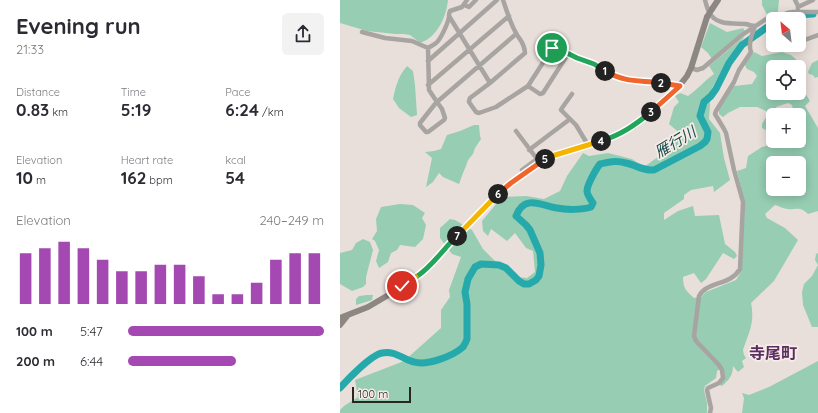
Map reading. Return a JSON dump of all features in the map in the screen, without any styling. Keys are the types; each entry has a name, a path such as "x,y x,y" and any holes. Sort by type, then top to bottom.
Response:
{"main road":[{"path":"340,318 368,307 420,274 498,194 538,163 552,156 607,139 634,126 680,86 691,68 707,17 718,0"},
{"path":"340,325 349,314"}],"street":[{"path":"428,48 439,40 450,16 450,11 460,8 467,0"},
{"path":"464,5 469,7 476,0"},
{"path":"428,61 497,0"},
{"path":"503,0 516,34 525,47 525,53 469,99 469,102 476,112 479,113 496,107 528,86 552,48 555,47 577,58 594,64 617,77 630,81 680,86"},
{"path":"705,0 708,12 721,22 755,26"},
{"path":"795,0 798,3 798,10"},
{"path":"798,10 811,0"},
{"path":"691,68 697,70 703,68 742,35 766,19 798,10 818,12"},
{"path":"450,16 490,83"},
{"path":"428,85 509,16"},
{"path":"710,413 711,408 707,390 708,388 719,383 723,378 722,370 719,365 696,341 694,336 698,302 699,296 706,288 731,279 740,269 743,202 726,133 716,114 716,111 750,52 749,48 755,26"},
{"path":"362,32 385,38 412,41 428,48"},
{"path":"428,48 429,92 438,102 445,118 429,132 426,132 420,123 438,102 516,34"},
{"path":"806,39 818,35"},
{"path":"528,86 540,94 543,93 568,54"},
{"path":"572,94 561,110 576,125 588,146"},
{"path":"529,150 570,119"},
{"path":"516,131 537,159 522,170 524,173"}],"green space":[{"path":"340,0 448,0 444,16 439,27 432,36 420,43 410,35 367,31 340,23"},
{"path":"762,0 779,0 778,12 766,13 762,5"},
{"path":"710,23 727,32 743,28 745,31 712,59 701,47"},
{"path":"745,36 722,70 711,90 709,119 720,133 724,158 730,180 714,192 713,186 691,190 684,195 684,199 664,213 664,220 678,211 693,206 695,216 719,215 725,244 735,252 737,256 734,259 723,253 706,279 701,283 694,273 683,277 684,287 687,291 694,298 701,297 706,292 736,280 742,270 741,188 737,171 746,168 748,156 766,146 766,148 806,148 806,108 793,108 792,105 788,103 776,108 766,108 766,111 757,107 740,107 723,117 719,114 719,107 734,86 752,84 757,76 754,72 747,69 744,63 754,52 762,56 782,52 791,55 797,60 766,60 766,100 806,100 806,94 810,101 805,106 818,128 818,211 808,214 800,209 786,209 775,205 765,214 767,218 785,228 798,240 774,281 751,303 752,322 743,350 746,358 742,361 744,367 738,372 733,366 730,377 722,386 720,385 725,378 723,367 717,371 716,378 705,386 704,390 707,403 707,413 340,413 340,410 344,406 358,397 355,380 404,361 441,328 441,310 450,297 449,290 461,257 452,254 440,238 440,228 450,219 455,220 472,230 483,249 494,260 518,277 527,278 535,272 533,251 526,248 515,233 507,241 491,229 488,236 483,231 482,221 502,197 526,196 544,199 560,191 567,176 583,153 589,156 608,153 632,159 644,167 662,154 665,143 682,135 669,124 674,107 679,102 675,96 680,93 688,96 714,74 709,66"},
{"path":"818,60 818,77 815,78 808,72 812,63"},
{"path":"407,66 413,71 415,85 417,115 411,117 399,108 393,99 398,81"},
{"path":"766,117 766,130 762,128 762,124"},
{"path":"474,125 479,125 481,139 468,160 459,184 443,177 439,173 433,182 426,187 432,158 425,152 441,149 447,135"},
{"path":"400,204 413,205 425,213 422,218 426,225 423,239 415,247 400,245 397,250 391,253 388,262 379,268 376,261 379,250 375,241 372,239 377,231 376,219 381,207"},
{"path":"363,239 370,242 373,250 366,277 366,284 363,287 352,291 340,284 340,253 352,250 356,243"},
{"path":"818,253 818,265 815,260 816,254"},
{"path":"818,265 818,327 812,327 803,305 802,292 804,284 812,276"},
{"path":"373,295 372,300 356,305 356,299 359,296"},
{"path":"818,361 818,413 742,413 744,398 742,393 749,395 769,387"}],"waterway":[{"name":"雁行川","path":"806,14 813,14"},
{"name":"雁行川","path":"340,388 354,373 372,358 382,353 391,353 410,361 426,363 447,357 463,347 467,339 467,304 465,292 468,279 475,267 481,264 499,265 506,268 524,284 529,284 536,280 539,276 541,265 540,253 530,230 516,216 521,208 524,205 532,203 539,203 565,209 591,207 593,203 589,197 587,188 600,164 619,162 630,164 646,170 654,170 700,146 707,139 708,132 700,116 704,102 716,89 729,63 742,45 766,28"}],"district":[{"name":"寺尾町","path":"773,353"}],"route":[{"path":"402,286 420,274 432,263 498,194 524,173 538,163 552,156 607,139 634,126 680,86 630,81 617,77 594,64 577,58 555,47 552,48"}]}
